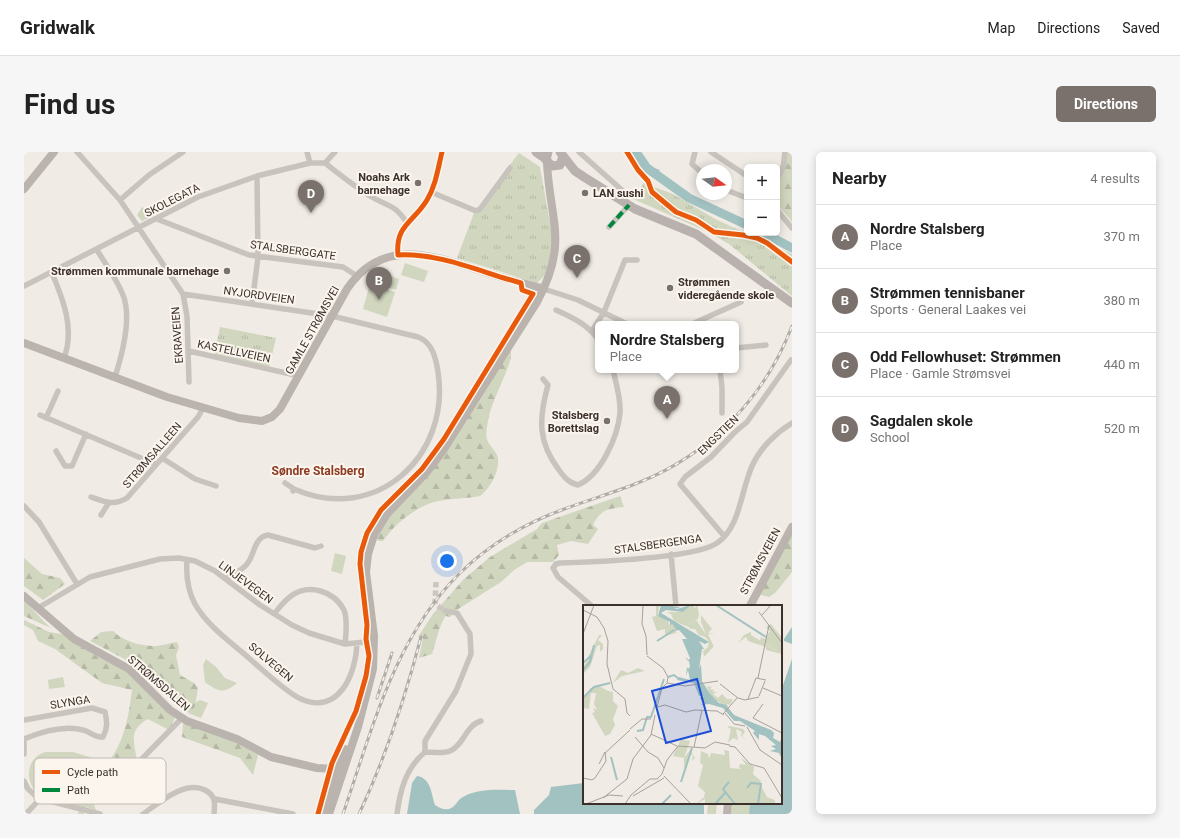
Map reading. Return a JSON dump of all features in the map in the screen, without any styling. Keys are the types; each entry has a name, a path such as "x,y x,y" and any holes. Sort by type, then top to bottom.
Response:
{"main road":[{"path":"24,189 54,152"},
{"path":"536,152 547,158 552,166 558,166 576,171 627,204 696,234 792,303"},
{"path":"550,184 558,166 562,162 562,154"},
{"path":"562,154 576,171"},
{"path":"322,814 361,714 372,677 375,642 366,577 367,560 371,542 380,524 397,502 426,473 449,443 544,289 553,265 556,245 556,225 547,158"},
{"name":"GAMLE STRØMSVEI","path":"24,343 167,397 250,421 265,420 272,417 280,409 347,289 357,276 376,261 398,255 439,258 544,289"},
{"name":"STRØMSVEIEN","path":"751,605 792,527"},
{"name":"STRØMSDALEN","path":"24,596 80,644 129,669 170,710 182,718 201,727 238,738 271,757 338,773"},
{"path":"329,814 338,773"},
{"path":"727,814 728,804"}],"street":[{"name":"EKRAVEIEN","path":"77,152 120,200 183,294 187,316 189,382"},
{"path":"120,200 152,172 183,152"},
{"path":"307,152 310,163"},
{"path":"335,152 325,163 370,196 400,212 407,223"},
{"path":"579,152 623,191 626,196 627,204 610,227"},
{"path":"695,152 692,164 696,168"},
{"path":"711,152 744,174"},
{"path":"780,173 783,168 785,152"},
{"path":"398,255 398,238 407,223 421,208 431,192 436,178 440,158"},
{"name":"SKOLEGATA","path":"24,286 198,197 257,176 310,163 325,163"},
{"path":"431,192 476,212 480,209 510,168"},
{"path":"252,304 258,257 257,176"},
{"path":"732,192 744,197"},
{"path":"780,214 792,228"},
{"name":"STALSBERGGATE","path":"157,219 258,257 343,267 357,276"},
{"path":"97,250 118,285 125,300 126,329 115,377"},
{"path":"598,321 604,312 625,260 637,260"},
{"path":"52,273 61,294 66,313 68,336 64,358"},
{"name":"GAMLE STRØMSVEI","path":"544,289 578,300 621,321"},
{"name":"NYJORDVEIEN","path":"183,294 332,316 424,339 435,356 440,384 440,402 436,422 430,440 412,467 401,476 375,491 359,496 330,498 309,496 293,490 285,483"},
{"path":"700,321 741,302"},
{"path":"556,310 580,321 595,335"},
{"path":"592,331 595,326"},
{"path":"739,348 766,345"},
{"name":"KASTELLVEIEN","path":"188,351 299,376"},
{"name":"ENGSTIEN","path":"724,536 680,484 685,477 712,457 735,432 747,422 791,360"},
{"path":"543,379 548,385 542,407 541,421 544,443 548,452 564,476 572,484 578,485 601,465 610,449 620,413 614,373"},
{"path":"720,373 722,413"},
{"path":"46,418 58,391"},
{"name":"STRØMSALLEEN","path":"108,504 122,501 127,498 155,464 198,417 203,408"},
{"path":"40,415 155,464"},
{"name":"STALSBERGENGA","path":"591,605 558,577 553,568 556,564 608,561 671,554 705,549 716,544 724,536 734,518 753,464 763,448 783,428 792,422"},
{"path":"56,452 65,466 72,466 86,434"},
{"path":"162,458 195,479 216,486"},
{"path":"91,497 108,504 101,515"},
{"path":"24,506 39,522 77,584"},
{"path":"226,579 248,564 254,547 264,536 268,535 315,548 321,546"},
{"path":"671,554 676,605"},
{"name":"LINJEVEGEN","path":"38,608 77,584 98,574 149,561 172,558 187,560 204,565 274,614 309,633 345,644 375,642"},
{"name":"SOLVEGEN","path":"187,560 191,594 206,620 260,667 301,699 314,703 323,702 340,694 350,678 357,644"},
{"path":"274,614 291,595 302,590 312,589 323,592 335,599 344,610 346,624 345,644"},
{"path":"425,752 425,741 456,691 470,654 470,634 457,613 445,611"},
{"name":"SLYNGA","path":"24,720 92,708 105,712 107,723 103,737 100,738 83,730 70,728 36,734 24,740 24,754"},
{"path":"143,758 182,718"},
{"path":"397,814 403,783 409,770 418,758 425,752 445,752 453,749 471,728 481,721"},
{"path":"24,782 28,789 34,794"},
{"path":"166,798 186,788 202,789 207,791 215,799 293,814"},
{"path":"214,814 215,799"},
{"path":"26,814 35,804"},
{"path":"61,804 100,814"},
{"path":"143,814 156,804"}],"green space":[{"path":"784,152 792,152 792,222 780,208 780,167"},
{"path":"519,153 540,167 554,245 546,274 537,283 457,258 474,213 477,214 511,168 509,166"},
{"path":"643,183 673,194 717,220 744,232 744,236 752,236 792,254 792,296 729,244 708,232 631,198 640,190"},
{"path":"142,207 148,211 150,210 155,215 142,221 137,215"},
{"path":"405,263 428,271 424,282 401,275"},
{"path":"375,271 399,279 396,290 371,282"},
{"path":"370,284 395,292 387,317 363,309"},
{"path":"220,327 276,338 269,368 214,357"},
{"path":"511,348 511,357 508,367 488,419 486,437 497,455 498,466 494,478 488,488 480,496 428,504 403,520 383,541 379,541 375,538 378,529 420,482"},
{"path":"620,496 624,507 609,509 599,516 593,525 598,529 588,544 571,541 557,545 559,555 553,562 527,562 514,570 501,582 455,611 450,617 445,616 432,654 419,658 423,638 418,637 433,614 464,579 490,557 537,529 542,523"},
{"path":"792,526 792,572 775,593 769,597 754,593"},
{"path":"335,553 346,556 342,574 331,571"},
{"path":"24,558 42,574 60,578 65,584 43,600 24,586"},
{"path":"24,601 44,622 51,628 24,616"},
{"path":"24,620 49,632 62,634 93,654 126,671 175,718 169,730 148,719 137,727 135,732 134,742 137,758 111,758 124,731 132,690 102,683 55,649 38,641 33,630 24,625"},
{"path":"113,631 122,638 149,646 158,646 177,642 179,647 176,655 180,675 194,683 198,688 195,706 190,714 174,702 140,667 90,641 101,632"},
{"path":"206,659 216,667 225,678 237,683 228,689 217,690 205,682 203,665"},
{"path":"63,677 65,687 49,689 48,680"},
{"path":"200,700 208,703 201,718 190,714 196,702"},
{"path":"183,723 235,742 258,755 253,775 240,758 182,737"},
{"path":"45,752 73,752 93,758 35,758"},
{"path":"34,759 34,789 29,777 31,764"},
{"path":"70,804 94,804 96,810 86,807 84,814 78,814 80,807"},
{"path":"708,804 717,804 716,814 707,814"},
{"path":"732,804 751,804 750,814 731,814"}],"water":[{"path":"644,156 648,166 660,170 654,178 643,171 636,161"},
{"path":"792,627 792,644 784,641 784,639"},
{"path":"792,659 792,814 749,814 750,804 782,804 782,688"},
{"path":"417,776 422,777 428,783 435,805 442,808 449,809 461,798 475,792 488,790 515,790 520,814 407,814 412,783"},
{"path":"583,783 583,804 704,804 704,814 534,814 534,810 549,795 551,787"}],"waterway":[{"path":"636,152 647,168 689,198 744,224"},
{"path":"770,236 792,248"}],"tunnel":[{"path":"436,582 435,604 445,611"}],"railway":[{"path":"343,814 375,718 402,656 418,626 437,599 460,573 496,543 523,527 552,514 640,482 666,470 689,456 712,439 732,420 767,376 781,352 792,326"},
{"path":"359,814 378,771 394,727 421,637"},
{"path":"377,698 392,653"}],"marked path":[{"path":"609,227 629,205"}],"cycle path":[{"path":"318,814 332,763 356,711 366,676 369,656 366,639 367,625 360,564 361,552 367,533 381,510 422,469 444,439 533,294 522,290 521,283 460,264 430,257 398,255 399,237 406,224 427,200 433,188 442,152"},
{"path":"627,152 638,170 648,181 652,192 676,212 696,220 714,232 757,238 767,243 792,262"}],"place":[{"name":"Noahs Ark barnehage","path":"418,183"},
{"name":"LAN sushi","path":"585,193"},
{"name":"Sagdalen skole","path":"311,213"},
{"name":"Strømmen kommunale barnehage","path":"227,271"},
{"name":"Odd Fellowhuset: Strømmen","path":"577,278"},
{"name":"Strømmen videregående skole","path":"670,288"},
{"name":"Strømmen tennisbaner","path":"379,300"},
{"name":"Nordre Stalsberg","path":"667,419"},
{"name":"Stalsberg Borettslag","path":"607,421"}],"district":[{"name":"Søndre Stalsberg","path":"318,471"}]}
